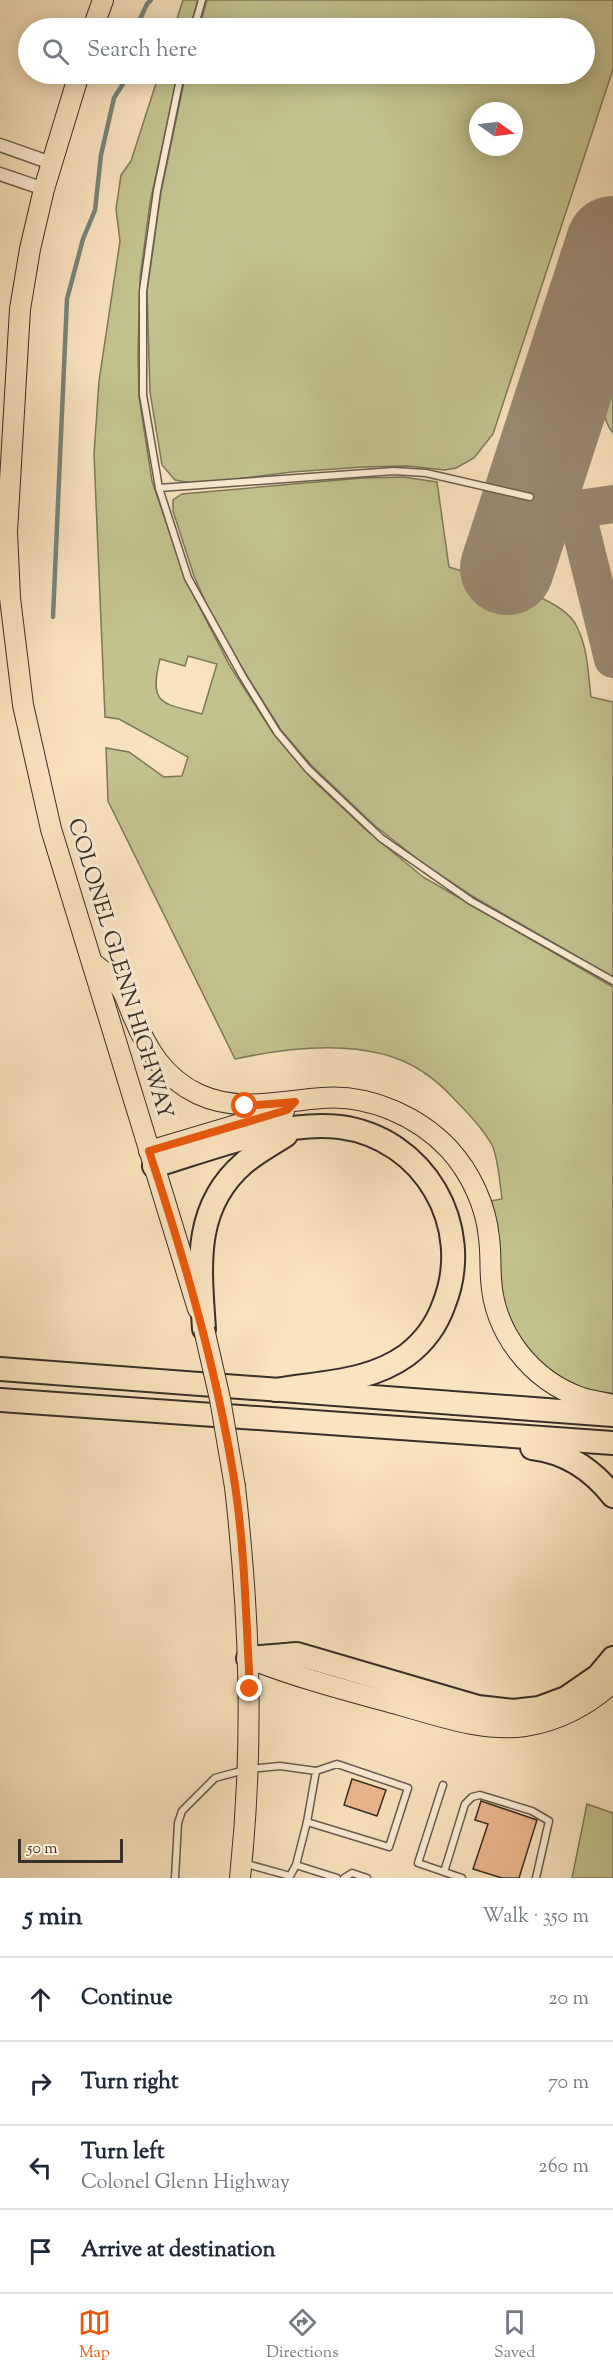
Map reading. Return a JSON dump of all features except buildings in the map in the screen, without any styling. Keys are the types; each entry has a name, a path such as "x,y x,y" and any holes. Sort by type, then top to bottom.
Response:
{"highway":[{"path":"152,1158 278,1129 339,1127 358,1131 391,1145 420,1168 440,1197 453,1244 453,1272 447,1297 434,1327 408,1354 390,1366 352,1379 276,1390"},
{"path":"204,1329 201,1248 206,1221 216,1198 233,1173 245,1162 297,1129"},
{"path":"0,1369 613,1415"},
{"path":"0,1400 476,1431 613,1443"},
{"path":"476,1431 524,1447 546,1449 560,1454 584,1467 613,1496"},
{"path":"248,1658 297,1654 478,1707 513,1711 538,1708 566,1698 598,1676 613,1658"}],"main road":[{"path":"97,18 103,0"},
{"name":"COLONEL GLENN HIGHWAY","path":"76,84 44,189 24,279 18,329 7,552 17,665 38,779 66,882 204,1329 220,1399 235,1487 245,1576 250,1689 248,1769 241,1870"},
{"path":"92,962 120,987 151,1054 171,1077 183,1086 211,1100 245,1106 338,1097 378,1105 412,1120 441,1141 466,1172 483,1209 489,1237 493,1296 506,1333 517,1350 528,1364 557,1387 584,1399 613,1405"},
{"path":"152,1158 287,1110 295,1102"},
{"path":"248,1658 292,1676 459,1721 504,1728 536,1724 567,1714 586,1704 613,1682"}],"street":[{"path":"0,145 51,163"},
{"path":"0,174 44,189"}],"lane":[{"path":"197,18 202,0"},
{"path":"179,84 156,190 143,291 142,395 159,488 188,578 277,732 308,769 381,838 471,901 613,981"},
{"path":"159,488 402,472 426,473 530,497"},
{"path":"175,1878 178,1823 182,1811 216,1778 248,1769 280,1766 316,1771 337,1764 408,1788 390,1847 307,1822"},
{"path":"241,1870 290,1876 296,1865 307,1822 316,1771"},
{"path":"443,1785 418,1863 462,1878"},
{"path":"444,1872 465,1804 471,1797 480,1795 532,1810 549,1821 536,1878"},
{"path":"296,1865 338,1878"},
{"path":"344,1878 352,1873 367,1878"}],"shaded area":[{"path":"183,0 198,0 193,18 177,18"},
{"path":"207,0 613,0 613,69 493,434 474,458 456,468 445,470 407,466 363,467 292,472 197,484 175,480 162,465 150,392 147,292 161,192 184,84 595,84 595,18 202,18"},
{"path":"156,84 176,84 150,203 140,278 139,397 152,481 186,581 230,666 273,733 315,782 365,829 423,877 613,987 613,1393 582,1388 553,1374 524,1346 510,1322 505,1310 496,1261 490,1201 502,1199 497,1163 492,1145 476,1122 428,1075 403,1061 380,1054 356,1049 331,1048 281,1051 235,1059 108,801 106,748 129,752 164,777 182,776 188,757 119,719 105,717 94,454 99,381 120,241 116,209 121,175 131,161","holes":["188,656 217,664 202,714 162,700 156,686 160,659 185,666"]},
{"path":"613,379 613,433 606,420 605,407"},
{"path":"403,477 437,482 449,567 538,596 568,614 576,625 583,642 591,697 613,702 613,977 472,896 425,865 374,825 310,764 281,730 217,628 194,576 173,511 173,500 182,494 362,478"},
{"path":"587,1804 613,1813 613,1878 572,1878"}],"waterway":[{"path":"141,18 151,0"},
{"path":"53,617 67,299 83,239 95,210 101,155 114,98 123,84"}],"taxiway":[{"path":"524,517 613,504"},
{"path":"576,510 613,659"}],"runway":[{"path":"507,568 613,243"}],"route":[{"path":"245,1106 295,1102 287,1110 149,1151 204,1329 220,1399 235,1487 245,1576 250,1689"}]}
